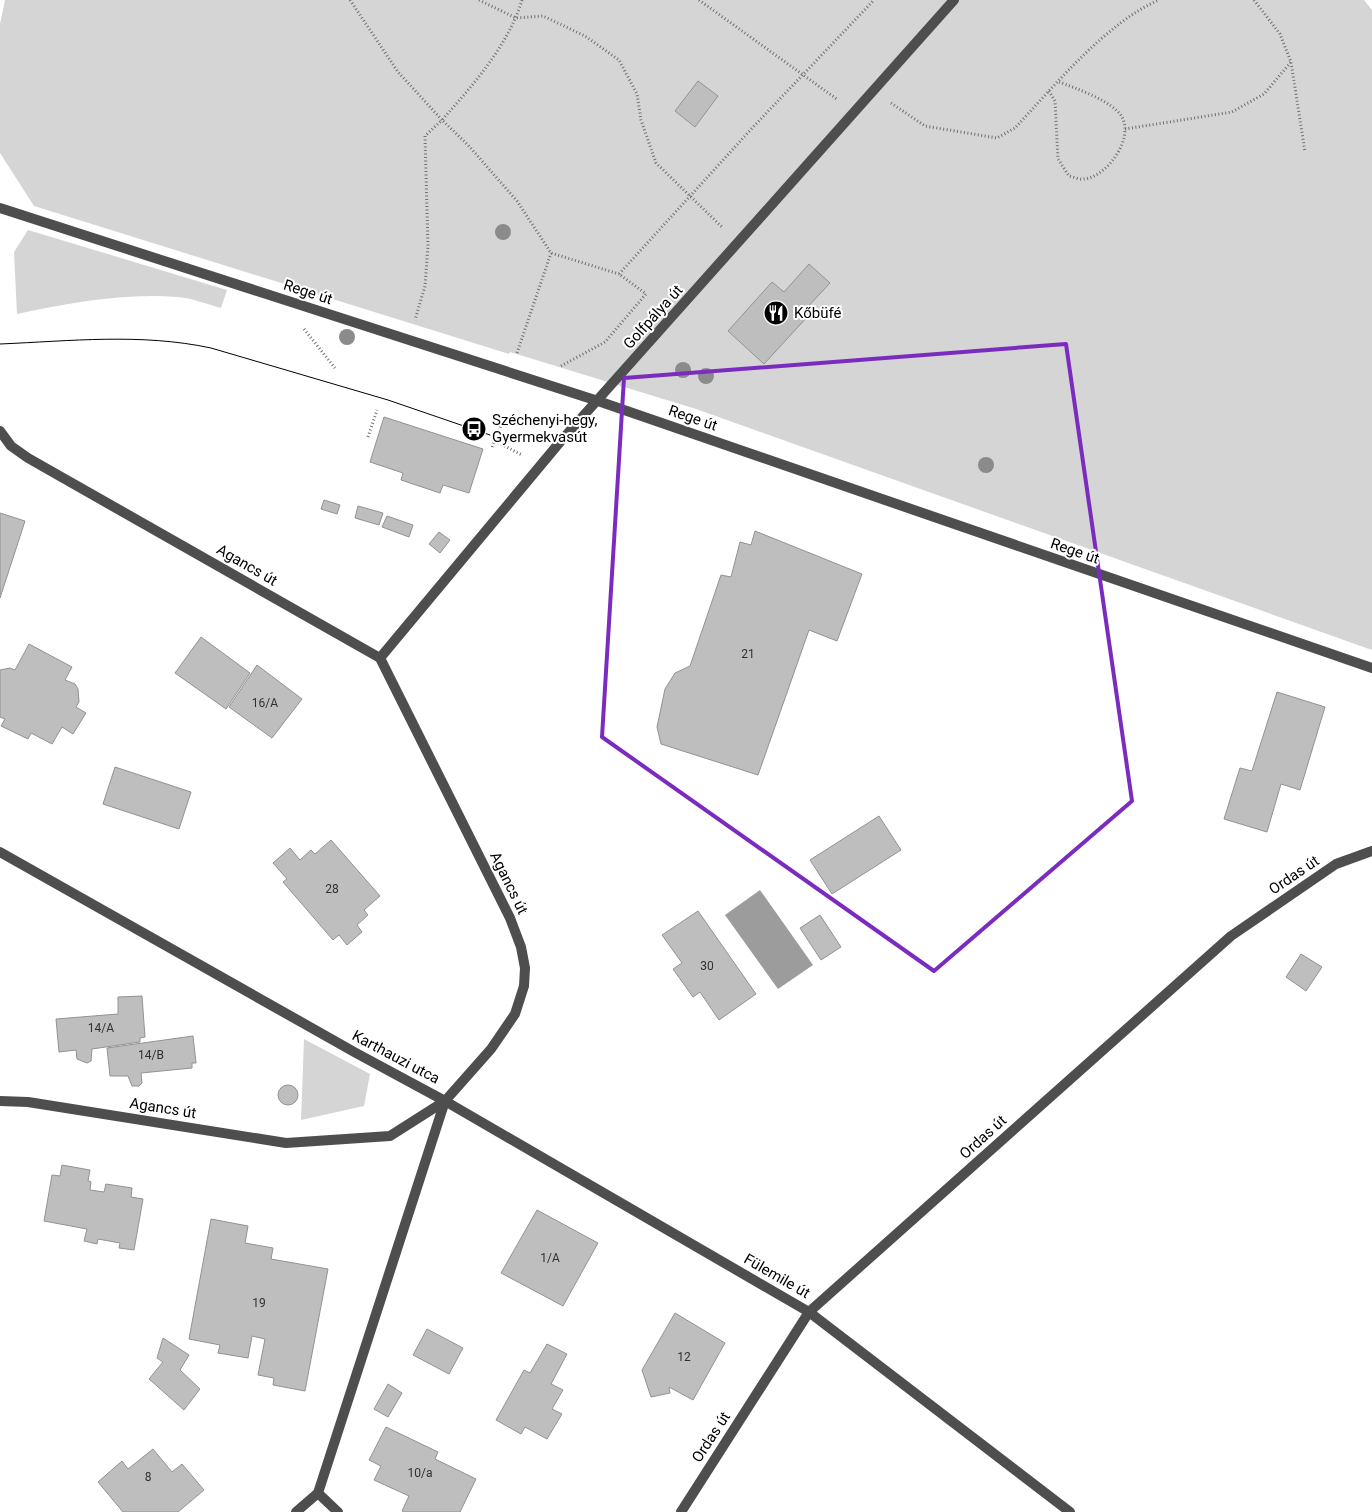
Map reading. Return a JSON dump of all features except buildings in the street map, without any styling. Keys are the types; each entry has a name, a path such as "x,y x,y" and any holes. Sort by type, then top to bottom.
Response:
{"street":[{"name":"Golfpálya út","path":"380,658 542,466 560,442 954,0"},
{"name":"Rege út","path":"0,208 598,401 1372,668"},
{"name":"Agancs út","path":"0,431 11,446 28,458 380,658 510,918 521,946 525,968 524,986 514,1014 491,1049 445,1101 390,1136 286,1142 28,1102 0,1101"},
{"name":"Ordas út","path":"681,1512 809,1312 1231,936 1336,864 1372,851"},
{"name":"Karthauzi utca","path":"0,852 356,1053 445,1101 318,1493"},
{"name":"Fülemile út","path":"445,1101 809,1312 1070,1512"},
{"path":"296,1512 318,1493 338,1512"}],"path":[{"path":"350,0 398,72 468,145 516,201 551,252 619,274 646,294 605,342 534,380"},
{"path":"479,0 516,18 543,16 585,36 619,60 637,94 641,120 656,163 738,243"},
{"path":"409,340 425,286 428,246 425,136 442,120 478,79 516,18 522,0"},
{"path":"699,0 834,96 852,115"},
{"path":"619,274 874,0"},
{"path":"874,91 925,126 997,138 1015,128 1049,91 1110,31 1139,8 1159,0"},
{"path":"1254,0 1280,34 1291,62 1305,152"},
{"path":"1125,129 1232,112 1264,94 1291,62"},
{"path":"1049,91 1055,101 1058,159 1069,176 1085,179 1108,168 1121,146 1125,129 1122,117 1097,97 1059,82"},
{"path":"510,372 551,252"},
{"path":"281,299 335,368"},
{"path":"368,437 377,410"},
{"path":"492,447 502,423"},
{"path":"495,441 542,466"}],"highlighted area":[{"path":"1066,344 1132,801 934,971 602,737 624,378"}],"shaded area":[{"path":"5,0 1364,0 1372,10 1372,650 696,409 510,352 509,354 34,206 0,153 0,24"},
{"path":"28,230 227,290 221,308 182,298 137,296 76,303 17,314 14,252"},
{"path":"760,890 813,965 778,989 725,915"},
{"path":"304,1039 370,1074 364,1106 301,1120"}],"tram line":[{"path":"0,344 106,339 185,343 211,348 388,400 490,435"}],"place":[{"name":"Kőbüfé","path":"776,313"},
{"name":"Széchenyi-hegy, Gyermekvasút","path":"474,429"}]}
